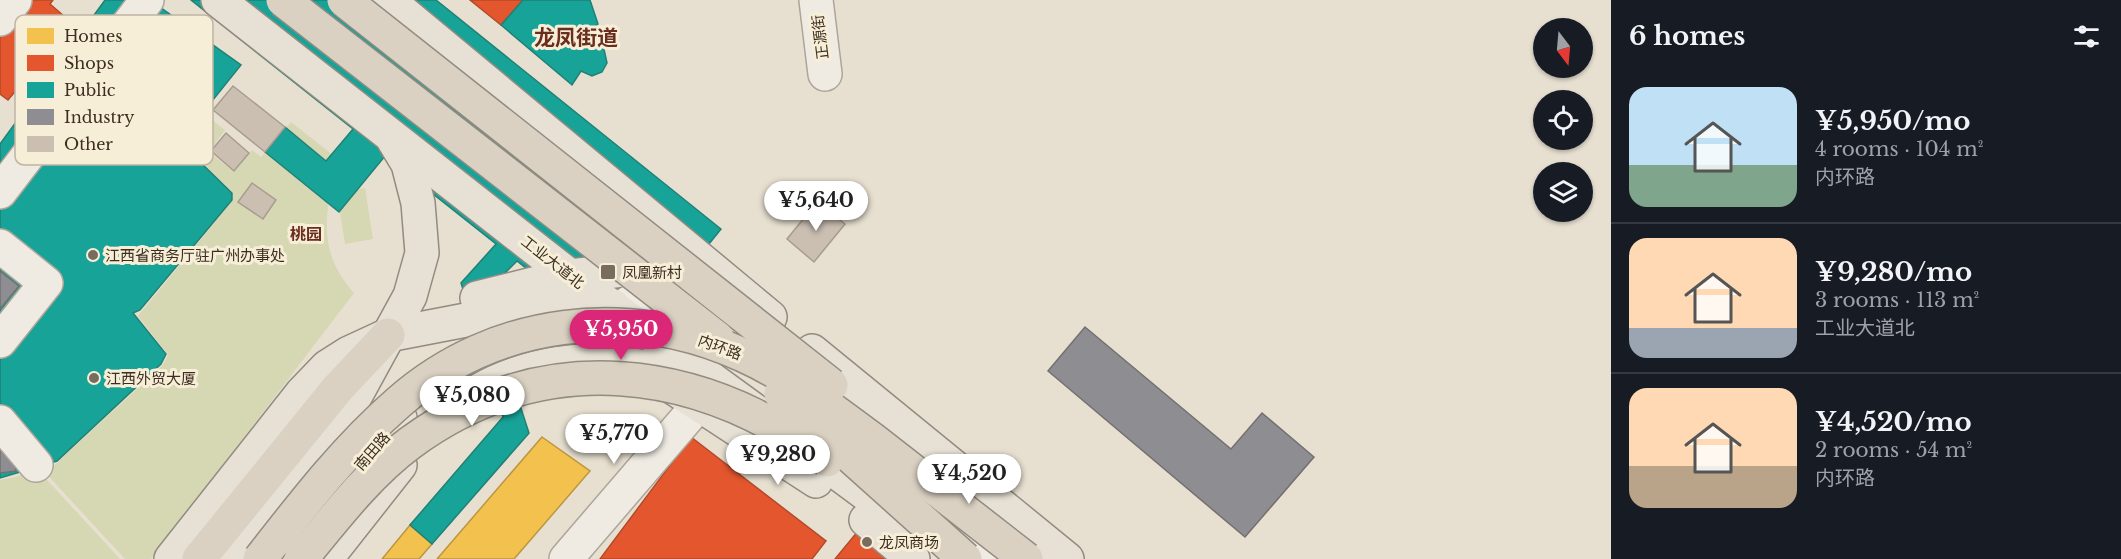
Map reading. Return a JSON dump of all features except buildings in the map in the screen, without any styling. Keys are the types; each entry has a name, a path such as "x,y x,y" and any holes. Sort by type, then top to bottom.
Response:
{"highway":[{"path":"283,0 714,335 963,559"},
{"path":"344,0 847,398 1055,557"},
{"name":"内环路","path":"260,559 305,501 368,430 425,382 474,352 507,339 545,329 610,323 654,328 702,340 744,355 771,370 837,413 1026,559"},
{"path":"199,559 338,388 388,335"},
{"path":"301,559 388,461 435,426 485,399 513,390 564,381 604,379 656,383 693,390 760,418 813,449 963,559"}],"main road":[{"name":"工业大道北","path":"218,0 570,276 721,385 952,559"},
{"path":"326,85 365,95 379,89 400,67 409,43 410,30 397,7"},
{"path":"397,7 1055,557"},
{"path":"391,135 410,140 430,135 453,122 473,90 471,69"},
{"path":"236,559 339,426 410,296 422,253 418,203 408,164 391,135"},
{"name":"南田路","path":"282,559 320,511 500,306 540,253 570,189 573,171 570,151"},
{"path":"171,559 302,393 327,367 349,353 388,335 492,315 500,306 570,276 658,266 716,273"},
{"path":"500,306 582,303 616,308 685,332 746,368 911,491 1055,557"},
{"path":"616,308 666,381"},
{"path":"326,559 420,442 461,403 481,390 527,370 590,361 640,366 666,381 832,493 913,559"}],"street":[{"path":"0,18 15,0"},
{"path":"136,15 147,0"},
{"name":"正源街","path":"816,0 825,74"},
{"path":"0,192 21,165"},
{"path":"0,246 46,284 0,342"},
{"path":"616,308 667,283 716,273"},
{"path":"566,559 700,404"},
{"path":"0,422 36,465"},
{"path":"911,491 995,559"}],"green space":[{"path":"213,121 225,130 213,146"},
{"path":"291,122 338,159 330,195 327,229 333,261 354,293 151,559 125,559 41,468 51,468 163,365 168,355 138,316 233,200 233,192 205,165 213,165 213,155 234,172 252,150 261,157"},
{"path":"365,188 373,239 345,244 337,193"},
{"path":"36,468 120,559 0,559 0,480 16,477"}],"place":[{"name":"江西省商务厅驻广州办事处","path":"93,255"},
{"name":"凤凰新村","path":"608,272"},
{"name":"江西外贸大厦","path":"94,378"},
{"name":"龙凤商场","path":"867,542"}],"district":[{"name":"龙凤街道","path":"576,38"},
{"name":"桃园","path":"306,234"}]}
